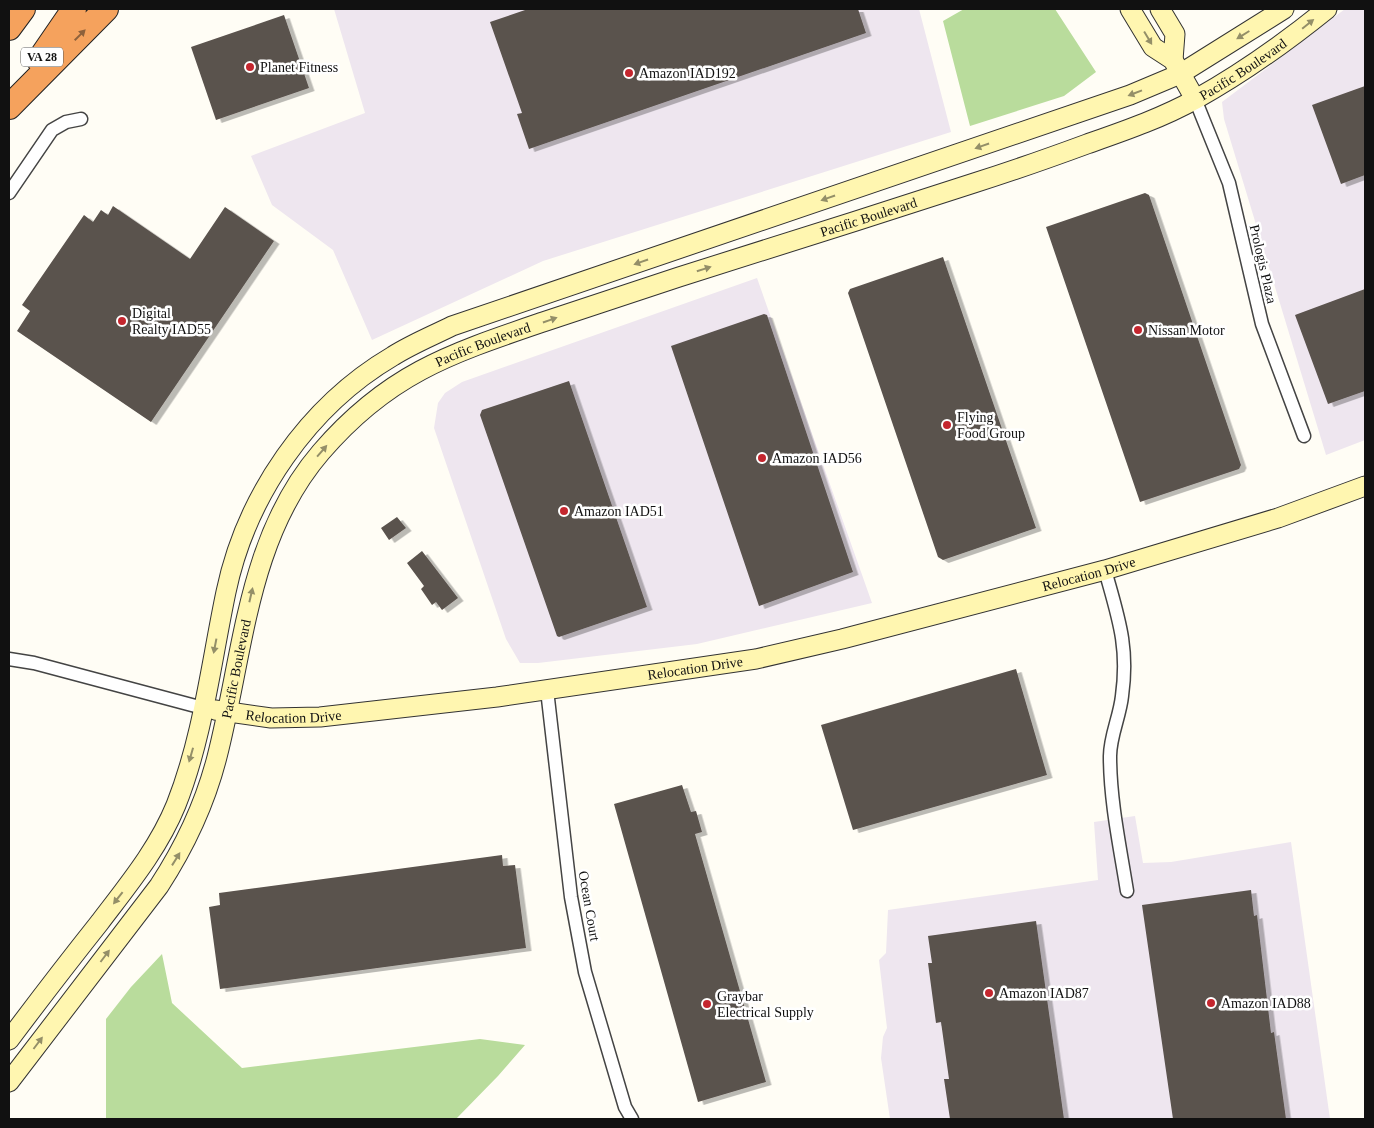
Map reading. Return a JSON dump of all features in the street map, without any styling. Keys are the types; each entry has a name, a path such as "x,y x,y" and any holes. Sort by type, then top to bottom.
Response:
{"highway":[{"path":"9,28 22,9"},
{"name":"VA 28","path":"9,106 74,9"},
{"path":"9,106 106,9"}],"main road":[{"path":"1130,9 1153,47 1177,67 1195,99"},
{"path":"1160,9 1175,34 1177,67"},
{"name":"Pacific Boulevard","path":"9,1040 132,880 160,838 176,805 204,708 226,589 252,515 271,477 292,448 326,408 365,375 393,355 452,326 1120,98 1284,9"},
{"name":"Pacific Boulevard","path":"9,1082 159,886 180,854 204,799 227,712 250,596 271,531 287,501 319,454 353,417 396,383 427,365 462,350 623,295 1009,172 1158,118 1195,99 1285,42 1327,9"},
{"name":"Relocation Drive","path":"204,708 270,718 304,718 547,690 756,659 842,639 1105,570 1278,518 1365,486"}],"street":[{"name":"Prologis Plaza","path":"1195,99 1229,183 1262,324 1304,436"},
{"path":"9,193 52,130 66,122 81,119"},
{"path":"1105,570 1124,638 1125,669 1122,698 1110,754 1115,819 1127,892"},
{"name":"Relocation Drive","path":"9,659 34,663 204,708"},
{"name":"Ocean Court","path":"547,690 571,897 585,972 624,1107 632,1119"}],"shaded area":[{"path":"334,9 919,9 951,132 543,261 372,340 333,250 272,205 251,156 365,113"},
{"path":"1345,9 1365,9 1365,440 1326,455 1224,119 1222,102"},
{"path":"757,278 872,603 697,644 538,663 520,663 506,639 434,428 438,403 445,393 462,382"},
{"path":"1135,816 1143,863 1171,862 1291,842 1330,1119 890,1119 881,1058 883,1037 887,1028 879,960 886,953 888,910 1098,880 1094,822"}],"green space":[{"path":"964,9 1055,9 1096,72 1064,96 970,126 943,21"},
{"path":"162,954 172,1003 242,1068 480,1039 525,1045 456,1119 106,1119 106,1019 131,987"}],"building":[{"name":"Amazon IAD192","path":"528,9 858,9 866,33 529,149 517,114 522,113 490,22"},
{"name":"Planet Fitness","path":"284,15 309,88 216,120 191,47"},
{"path":"1365,86 1365,175 1341,184 1312,105"},
{"name":"Nissan Motor","path":"1145,193 1149,195 1241,465 1239,469 1140,502 1046,227"},
{"name":"Digital Realty IAD55","path":"113,206 190,259 225,207 274,241 151,422 17,331 30,311 22,305 84,215 93,222 101,210 108,215"},
{"name":"Flying Food Group","path":"943,257 1036,528 943,560 938,557 848,293 850,289"},
{"path":"1365,289 1365,391 1328,404 1295,315"},
{"name":"Amazon IAD56","path":"764,314 767,315 853,572 759,606 671,346"},
{"name":"Amazon IAD51","path":"569,381 647,607 559,637 557,636 480,415 482,410"},
{"path":"397,517 406,528 389,540 381,528"},
{"path":"422,551 458,598 442,610 436,602 432,605 421,589 424,586 407,563"},
{"path":"1016,669 1047,775 853,830 821,725"},
{"name":"Graybar Electrical Supply","path":"682,785 691,812 696,811 702,832 695,834 766,1082 698,1102 614,804"},
{"path":"502,855 503,866 515,865 526,948 220,989 209,907 220,905 219,893"},
{"name":"Amazon IAD88","path":"1251,890 1254,916 1257,915 1271,1033 1274,1032 1286,1119 1173,1119 1142,905"},
{"name":"Amazon IAD87","path":"1036,921 1064,1119 950,1119 944,1079 949,1079 941,1022 936,1023 928,963 932,963 928,936"}],"place":[{"name":"Planet Fitness","path":"250,67"},
{"name":"Amazon IAD192","path":"629,73"},
{"name":"Digital Realty IAD55","path":"122,321"},
{"name":"Nissan Motor","path":"1138,330"},
{"name":"Flying Food Group","path":"947,425"},
{"name":"Amazon IAD56","path":"762,458"},
{"name":"Amazon IAD51","path":"564,511"},
{"name":"Amazon IAD87","path":"989,993"},
{"name":"Amazon IAD88","path":"1211,1003"},
{"name":"Graybar Electrical Supply","path":"707,1004"}]}
